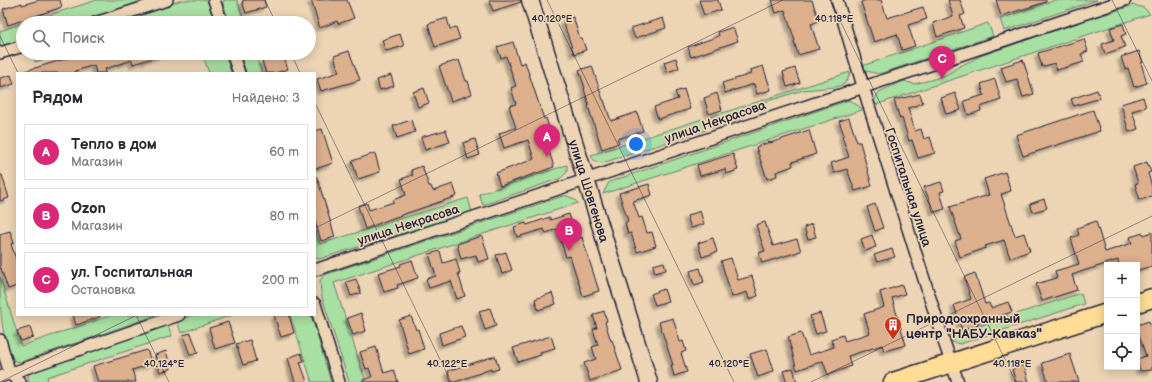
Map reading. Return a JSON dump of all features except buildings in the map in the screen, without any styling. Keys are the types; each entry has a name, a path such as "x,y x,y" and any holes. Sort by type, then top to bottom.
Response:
{"main road":[{"name":"улица Шовгенова","path":"530,0 649,382"},
{"path":"1140,302 1152,298"},
{"path":"893,382 1104,314"}],"street":[{"path":"117,16 167,0"},
{"path":"214,0 220,16"},
{"name":"Госпитальная улица","path":"837,0 863,87 958,382"},
{"name":"улица Некрасова","path":"316,270 1125,0"},
{"path":"0,53 16,48"},
{"path":"234,60 239,72"},
{"path":"316,307 339,382"},
{"path":"5,375 176,316"},
{"path":"0,340 5,375"},
{"path":"5,375 20,382"}],"green space":[{"path":"97,0 146,0 97,16 46,16"},
{"path":"182,0 207,0 213,16 189,15 134,16"},
{"path":"224,0 237,0 243,16 227,16 223,4"},
{"path":"1055,0 1097,0 1004,31 1000,19"},
{"path":"1134,5 1144,8 1150,14 875,105 874,101 879,92 904,81 914,84 931,80 948,74 960,66 983,55"},
{"path":"988,23 993,36 879,74 866,71 862,66"},
{"path":"16,25 16,42 0,47 0,31"},
{"path":"204,60 227,60 231,72 209,72"},
{"path":"242,60 257,60 262,72 246,72"},
{"path":"850,72 848,79 844,84 836,87 803,90 753,106 750,111 740,119 729,123 711,128 707,118"},
{"path":"849,100 859,106 862,110 603,194 609,182"},
{"path":"702,119 706,130 602,163 595,161 591,155"},
{"path":"567,165 567,172 561,178 483,205 479,194"},
{"path":"563,196 569,197 578,203 334,283 366,382 349,382 321,294 320,281 324,275"},
{"path":"468,198 472,212 319,259 316,258 316,234 320,244"},
{"path":"0,277 21,346 109,316 154,316 21,362 15,361 6,344 1,309"},
{"path":"1081,293 1084,304 960,344 952,342 948,336"},
{"path":"190,316 229,316 181,333 177,320"},
{"path":"290,316 311,316 331,382 312,382"},
{"path":"167,323 172,336 47,377 48,382 28,382 30,372"}],"place":[{"name":"ул. Госпитальная","path":"942,79"},
{"name":"Тепло в дом","path":"547,157"},
{"name":"Ozon","path":"569,251"},
{"name":"Природоохранный центр \"НАБУ-Кавказ\"","path":"893,340"}]}
